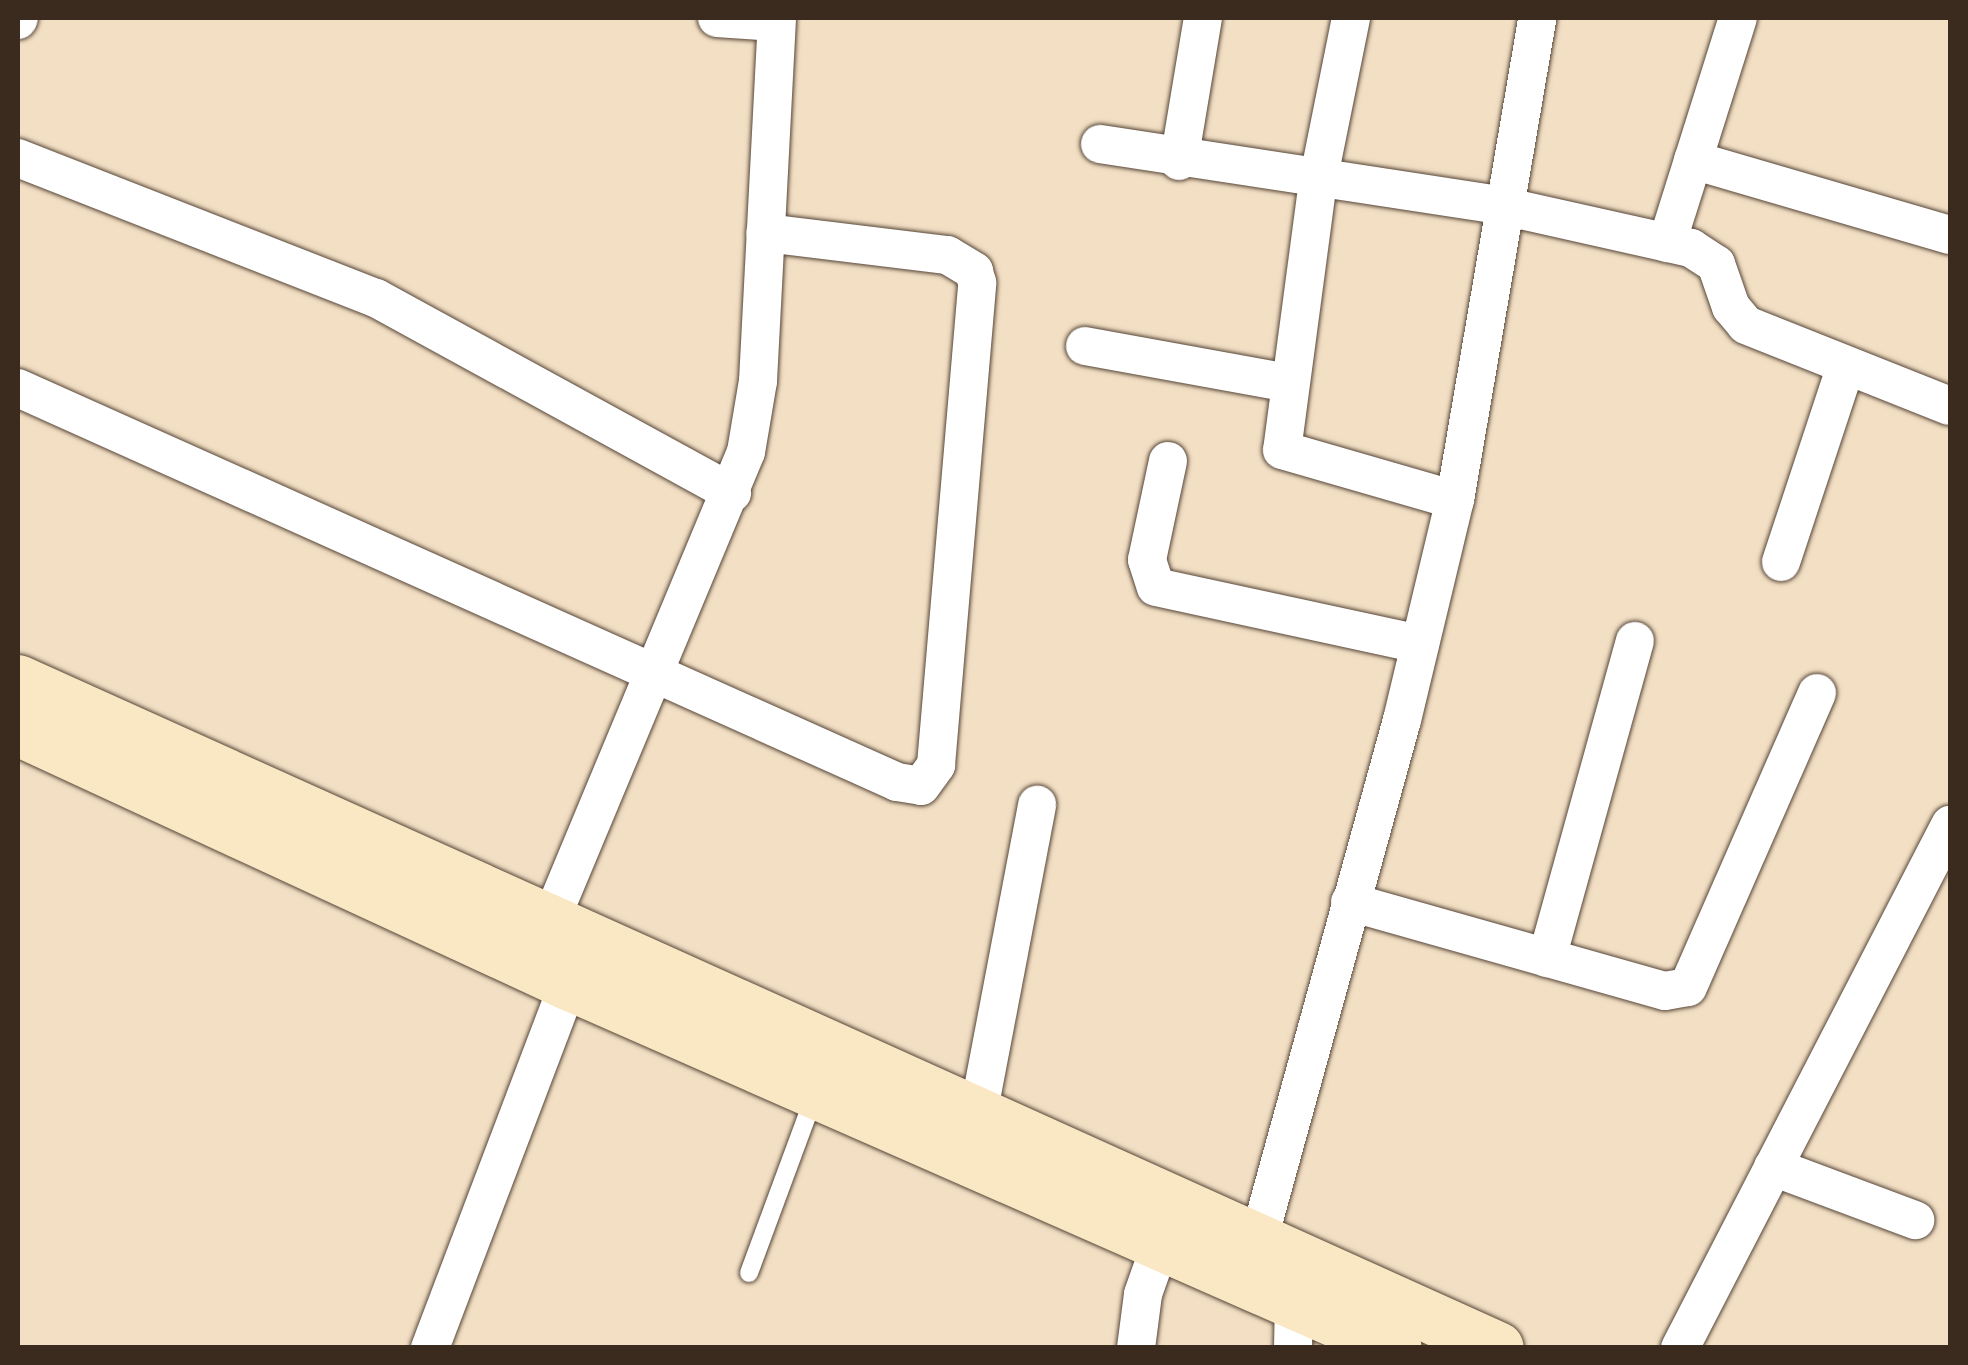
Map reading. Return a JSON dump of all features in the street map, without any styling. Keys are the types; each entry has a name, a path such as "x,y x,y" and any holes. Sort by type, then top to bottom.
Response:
{"main road":[{"path":"18,681 568,950 816,1092 1169,1222 1259,1238 1498,1348"},
{"path":"18,730 978,1115 1169,1222 1294,1325 1396,1348"}],"street":[{"path":"430,1348 568,950 659,672 732,492 758,382 776,20 717,18"},
{"path":"1180,162 1203,18"},
{"path":"1350,18 1318,182 1280,441 1286,454 1455,500"},
{"path":"1259,1238 1420,644 1455,500 1537,18"},
{"path":"1667,243 1738,18"},
{"path":"1100,144 1180,162 1502,206 1667,243 1709,256 1746,324 1950,406"},
{"path":"18,158 376,298 732,492"},
{"path":"1693,160 1950,236"},
{"path":"18,388 659,672 897,782 921,786 931,779 977,283 974,271 947,255 766,234"},
{"path":"1085,346 1289,383"},
{"path":"1781,562 1846,366"},
{"path":"1168,460 1146,560 1156,587 1420,644"},
{"path":"1547,958 1635,641"},
{"path":"1350,902 1665,991 1694,982 1818,693"},
{"path":"978,1115 1037,805"},
{"path":"1680,1348 1950,824"},
{"path":"1773,1167 1915,1220"},
{"path":"1136,1348 1143,1294 1169,1222"}],"lane":[{"path":"749,1273 816,1092"}]}
